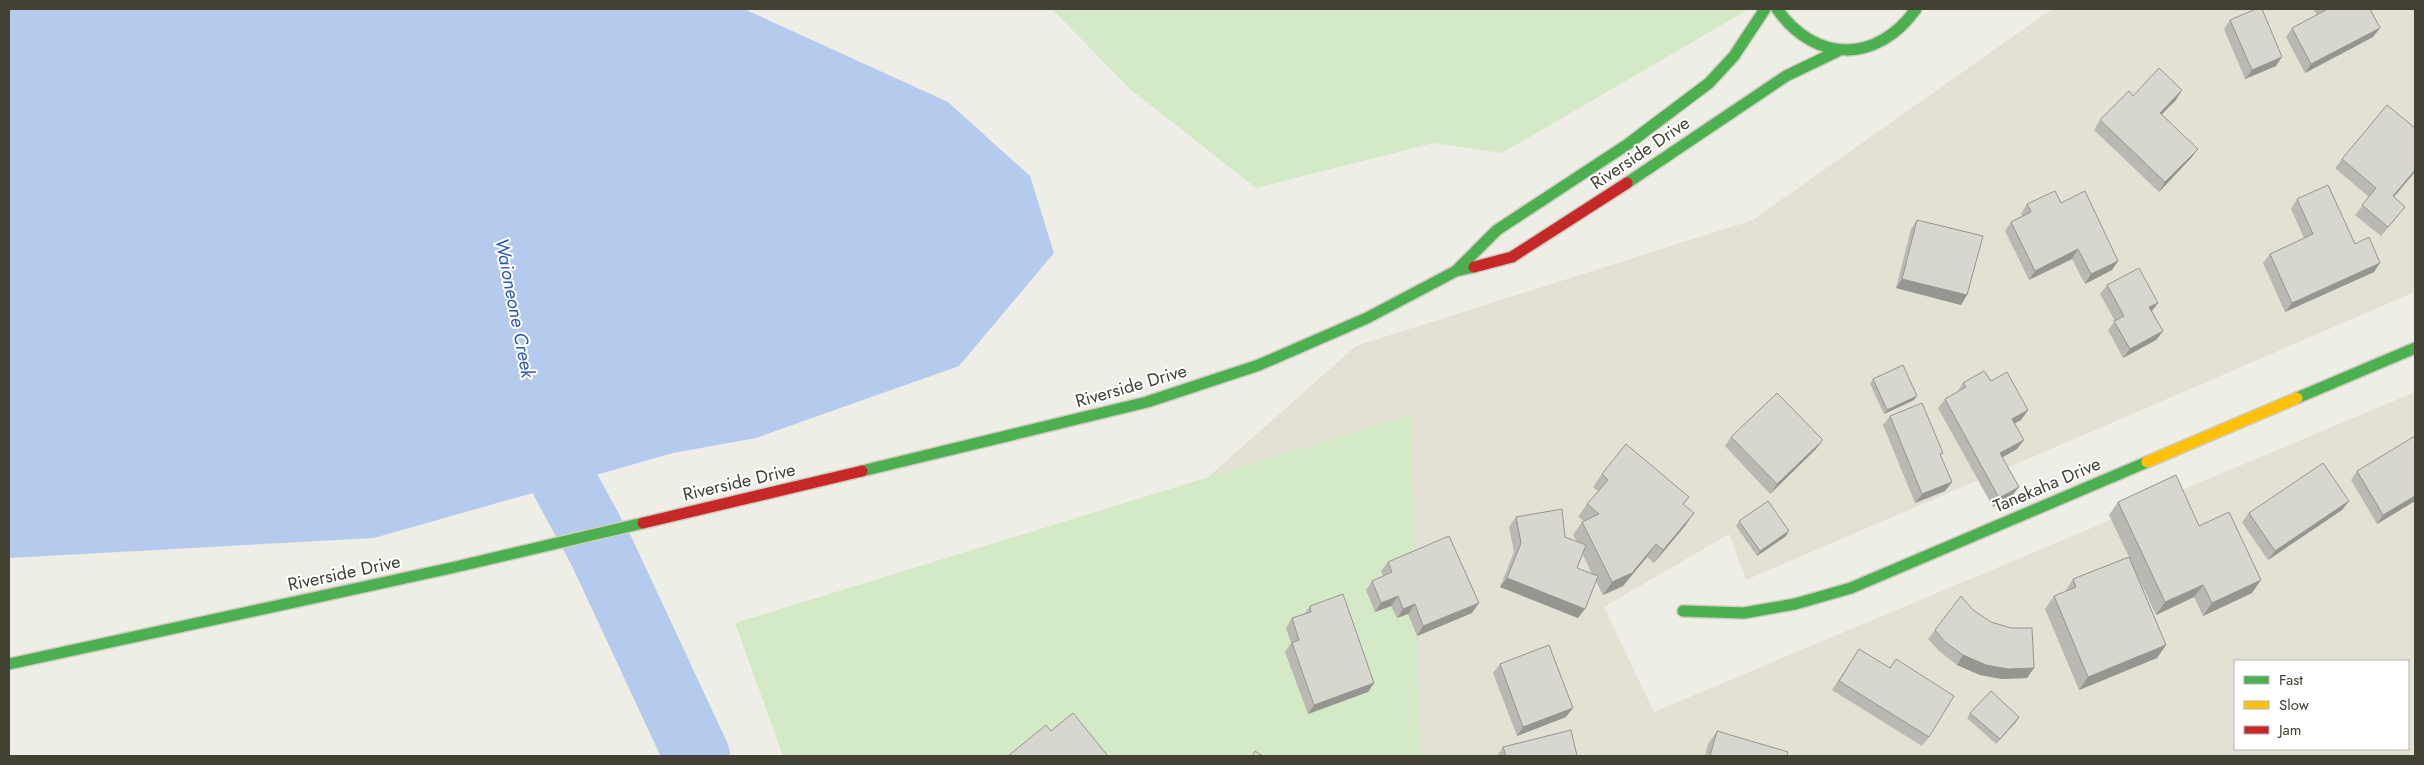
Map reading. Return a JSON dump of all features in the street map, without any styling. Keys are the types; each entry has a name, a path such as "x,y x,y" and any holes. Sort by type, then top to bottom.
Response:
{"main road":[{"name":"Riverside Drive","path":"1456,271 1497,230 1628,144 1709,83 1734,56 1765,9"},
{"path":"1778,9 1786,22 1808,38 1838,51 1858,49 1885,40 1908,22 1916,9"},
{"name":"Riverside Drive","path":"9,664 638,524 1147,402 1259,366 1367,318 1456,271 1512,257 1604,199 1786,76 1838,51"},
{"name":"Tanekaha Drive","path":"1683,611 1744,613 1795,604 1851,588 2415,348"}],"shaded area":[{"path":"2057,9 2415,9 2415,292 1746,580 1729,534 1604,607 1654,712 2415,392 2415,756 963,756 1155,524 1356,346 1753,220 2048,12"}],"green space":[{"path":"1052,9 1749,9 1502,153 1433,143 1256,188 1130,89"},
{"path":"1410,415 1421,756 783,756 735,623"}],"water":[{"path":"9,9 744,9 948,102 1030,176 1054,253 959,366 756,438 673,453 374,538 9,558"}],"building":[{"path":"2256,9 2262,9 2282,57 2252,70 2230,20"},
{"path":"2325,9 2370,9 2380,28 2311,64 2292,28"},
{"path":"2159,68 2182,90 2160,113 2198,149 2165,182 2100,120 2129,91 2133,96"},
{"path":"2387,105 2415,128 2415,170 2393,196 2405,207 2388,227 2362,205 2376,188 2342,159"},
{"path":"2328,185 2355,244 2369,237 2380,263 2292,303 2270,254 2313,234 2297,199"},
{"path":"2055,191 2061,203 2085,191 2118,261 2091,274 2078,249 2035,271 2011,222 2031,212 2027,204"},
{"path":"1917,220 1983,236 1967,295 1902,279"},
{"path":"2139,268 2158,303 2149,307 2163,331 2130,349 2114,321 2124,316 2107,285"},
{"path":"1903,365 1917,396 1887,410 1873,379"},
{"path":"1984,371 1991,381 2007,372 2028,410 2012,419 2024,440 2000,453 2019,487 1999,498 1945,399 1966,387 1963,383"},
{"path":"1777,393 1823,440 1777,484 1731,437"},
{"path":"1922,403 1943,453 1940,454 1952,482 1922,494 1890,416"},
{"path":"2415,436 2415,496 2383,515 2357,471"},
{"path":"1626,444 1689,497 1683,504 1694,513 1663,550 1656,544 1632,573 1612,582 1582,522 1599,514 1587,504 1608,480 1602,474"},
{"path":"2323,463 2349,501 2275,551 2249,513"},
{"path":"2176,475 2199,526 2229,512 2261,580 2212,603 2203,585 2165,602 2118,502"},
{"path":"1768,501 1789,531 1760,551 1739,521"},
{"path":"1562,509 1565,537 1586,545 1577,568 1598,576 1585,609 1507,578 1521,543 1516,517"},
{"path":"1449,536 1479,603 1423,626 1415,604 1403,609 1398,596 1381,603 1372,581 1392,572 1388,562"},
{"path":"2129,557 2166,645 2088,677 2054,596 2076,587 2073,579"},
{"path":"1343,594 1374,683 1314,705 1292,643 1299,640 1292,618 1311,612 1310,606"},
{"path":"1961,596 1973,610 1991,622 2011,628 2032,628 2034,668 2008,669 1986,665 1963,655 1945,642 1935,630"},
{"path":"1549,645 1573,708 1523,727 1500,664"},
{"path":"1859,649 1890,668 1896,659 1954,696 1929,737 1839,681"},
{"path":"1991,691 2019,717 2000,739 1970,713"},
{"path":"1073,713 1108,756 1008,756 1046,725 1051,731"},
{"path":"1571,730 1577,756 1506,756 1503,747"},
{"path":"1717,731 1788,752 1787,756 1710,756"},
{"path":"1255,751 1263,756 1252,756"}],"waterway":[{"name":"Waioneone Creek","path":"534,397 565,484 601,550 697,756"}],"traffic: fast":[{"path":"1456,271 1497,230 1628,144 1709,83 1734,56 1765,9"},
{"path":"1777,9 1792,27 1809,40 1827,47 1846,50 1865,47 1883,40 1900,27 1916,9"},
{"path":"1627,183 1786,76 1838,51"},
{"path":"862,471 1147,402 1259,365 1367,318 1456,271 1474,267"},
{"path":"2297,398 2415,348"},
{"path":"1683,611 1744,613 1795,604 1851,588 2147,462"},
{"path":"9,664 451,568 643,523"}],"traffic: slow":[{"path":"2147,462 2297,398"}],"traffic: jam":[{"path":"1474,267 1512,257 1627,183"},
{"path":"643,523 862,471"}]}
